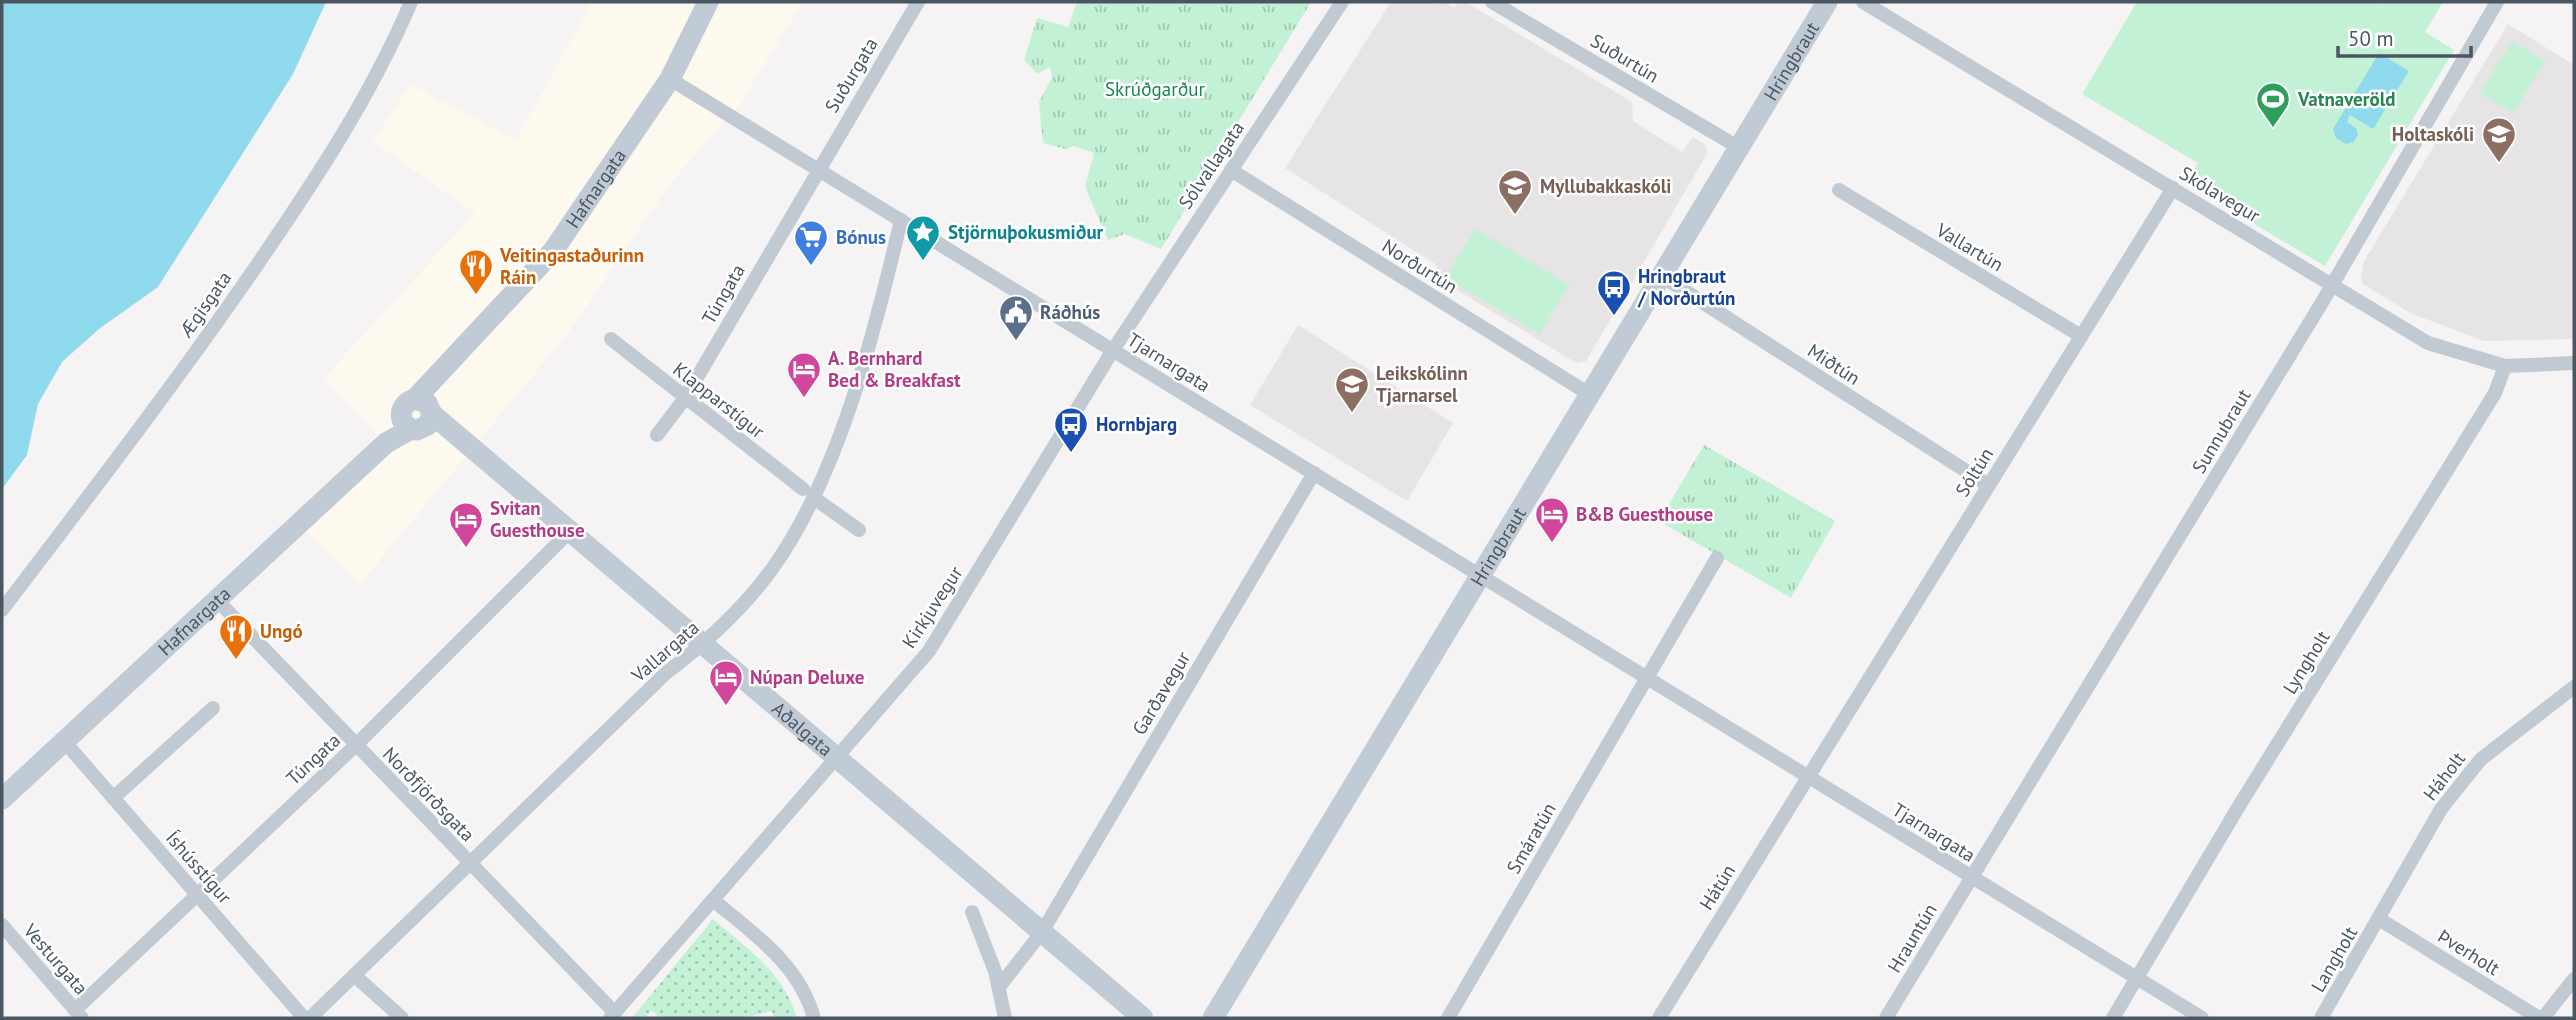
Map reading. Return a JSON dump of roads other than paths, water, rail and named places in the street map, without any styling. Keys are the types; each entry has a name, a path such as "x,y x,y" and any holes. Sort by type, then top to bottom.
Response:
{"street":[{"name":"Ægisgata","path":"2,610 190,359 330,160 395,39 411,2"},
{"name":"Hafnargata","path":"2,799 386,443 419,416 456,356 553,251 670,79 708,2"},
{"name":"Suðurgata","path":"817,169 918,2"},
{"name":"Sólvallagata","path":"1113,350 1342,2"},
{"name":"Suðurtún","path":"1492,2 1738,147"},
{"name":"Hringbraut","path":"1213,1018 1826,2"},
{"name":"Skólavegur","path":"1863,2 2428,343 2505,366 2574,363"},
{"name":"Sunnubraut","path":"1972,877 2332,284 2497,2"},
{"name":"Tjarnargata","path":"670,79 2202,1018"},
{"name":"Túngata","path":"657,435 685,398 817,169"},
{"name":"Norðurtún","path":"1231,170 1589,394"},
{"name":"Sóltún","path":"1808,776 2173,188"},
{"name":"Vallartún","path":"1839,190 2081,336"},
{"name":"Vallargata","path":"310,1018 666,673 704,644 772,569 844,425 901,220"},
{"name":"Miðtún","path":"1660,275 1988,485"},
{"name":"Klapparstígur","path":"611,339 859,530"},
{"name":"Kirkjuvegur","path":"612,1016 929,651 1113,350"},
{"name":"Lyngholt","path":"2113,1018 2239,806 2495,393 2505,366"},
{"name":"Aðalgata","path":"419,416 462,439 1143,1018"},
{"name":"Garðavegur","path":"999,987 1042,932 1314,473"},
{"name":"Túngata","path":"79,1014 197,895 356,745 571,530"},
{"path":"1647,678 1717,558"},
{"name":"Norðfjörðsgata","path":"217,600 612,1016"},
{"name":"Smáratún","path":"1448,1018 1647,678"},
{"name":"Háholt","path":"2379,919 2441,809 2481,759 2574,687"},
{"path":"113,798 213,708"},
{"name":"Íshússtígur","path":"64,741 304,1018"},
{"name":"Hátún","path":"1659,1018 1808,776"},
{"name":"Hrauntún","path":"1886,1018 1972,877"},
{"path":"713,900 783,960 804,991 814,1018"},
{"path":"972,912 999,987 1005,1018"},
{"name":"Langholt","path":"2321,1018 2379,919"},
{"name":"Þverholt","path":"2379,919 2541,1018"},
{"name":"Vesturgata","path":"2,925 79,1014"},
{"path":"354,975 402,1018"},
{"path":"2541,1018 2574,979"}],"water":[{"path":"2,2 326,2 293,74 158,287 99,329 62,362 38,404 27,455 2,489"},
{"path":"2379,53 2409,71 2373,129 2350,115 2347,122 2356,128 2358,135 2354,142 2346,144 2336,138 2333,129"}],"place":[{"name":"Vatnaveröld","path":"2273,129"},
{"name":"Holtaskóli","path":"2499,164"},
{"name":"Myllubakkaskóli","path":"1515,216"},
{"name":"Stjörnuþokusmiður","path":"923,262"},
{"name":"Bónus","path":"811,267"},
{"name":"Veitingastaðurinn Ráin","path":"476,296"},
{"name":"Hringbraut / Norðurtún","path":"1614,317"},
{"name":"Ráðhús","path":"1016,342"},
{"name":"A. Bernhard Bed & Breakfast","path":"804,399"},
{"name":"Leikskólinn Tjarnarsel","path":"1352,414"},
{"name":"Hornbjarg","path":"1071,454"},
{"name":"B&B Guesthouse","path":"1552,544"},
{"name":"Svitan Guesthouse","path":"466,549"},
{"name":"Ungó","path":"236,661"},
{"name":"Núpan Deluxe","path":"726,707"}],"park label":[{"name":"Skrúðgarður","path":"1155,89"}]}
